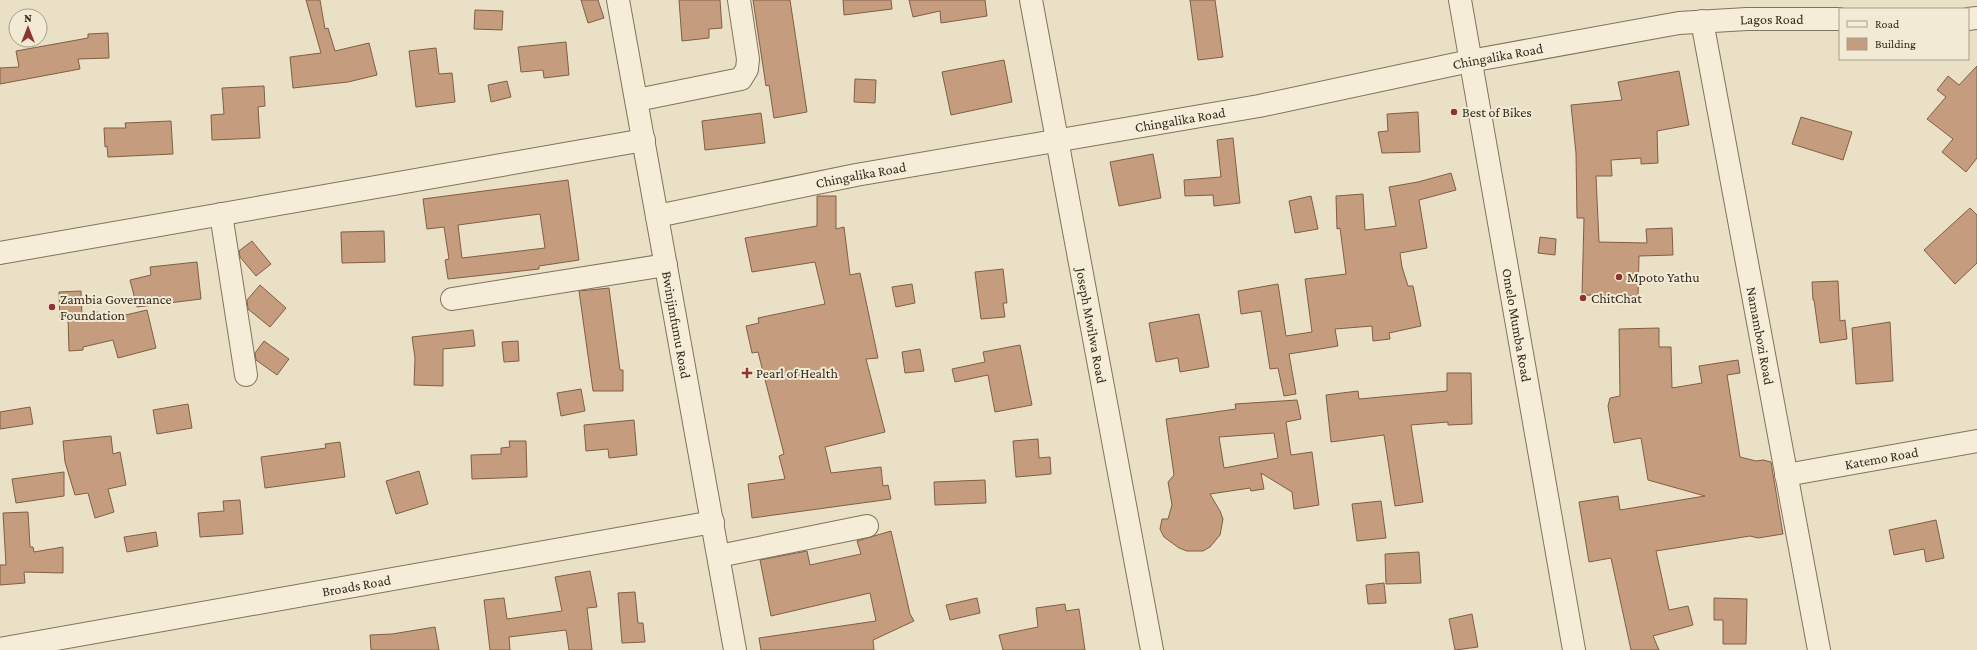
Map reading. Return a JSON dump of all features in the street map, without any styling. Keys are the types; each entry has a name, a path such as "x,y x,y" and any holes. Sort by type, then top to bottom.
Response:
{"street":[{"name":"Bwinjimfumu Road","path":"618,0 736,650"},
{"path":"637,100 741,79 747,69 748,59 739,0"},
{"name":"Joseph Mwilwa Road","path":"1031,0 1152,650"},
{"name":"Omelo Mumba Road","path":"1460,0 1574,650"},
{"name":"Lagos Road","path":"1702,21 1747,19 1839,19"},
{"name":"Chingalika Road","path":"657,216 856,176 1259,106 1470,61 1639,29 1702,21"},
{"name":"Namambozi Road","path":"1702,21 1819,650"},
{"path":"0,253 644,140"},
{"path":"221,214 246,375"},
{"path":"452,299 666,265"},
{"name":"Katemo Road","path":"1786,475 1977,441"},
{"name":"Broads Road","path":"0,649 712,522"},
{"path":"719,556 867,526"}],"building":[{"path":"306,0 320,0 325,29 328,28 335,51 369,43 377,75 348,82 293,88 290,57 321,53"},
{"path":"581,0 598,0 604,18 588,23"},
{"path":"679,0 720,0 722,28 709,29 709,38 682,41"},
{"path":"753,0 790,0 807,112 774,118 769,85 766,86"},
{"path":"843,0 891,0 892,9 844,15"},
{"path":"909,0 985,0 987,16 941,23 940,11 913,17"},
{"path":"1190,0 1215,0 1223,57 1198,60"},
{"path":"475,10 503,11 502,30 474,29"},
{"path":"108,33 109,58 78,59 80,69 0,84 0,68 19,67 16,51 33,48 48,48 48,45 88,38 88,34"},
{"path":"566,42 569,75 544,78 543,70 521,72 518,47"},
{"path":"436,48 439,74 452,73 455,102 416,107 409,51"},
{"path":"1004,60 1012,102 951,115 942,72"},
{"path":"1977,66 1977,158 1966,172 1942,152 1953,139 1927,119 1946,97 1937,90 1948,76 1959,85"},
{"path":"1679,71 1689,125 1657,131 1658,163 1641,164 1641,158 1611,160 1612,176 1596,176 1599,242 1647,243 1646,229 1672,228 1673,255 1639,256 1638,296 1582,295 1584,218 1577,218 1576,153 1571,105 1622,100 1618,82"},
{"path":"855,79 876,80 875,103 854,102"},
{"path":"507,81 511,97 491,102 488,85"},
{"path":"264,86 265,106 258,107 260,138 212,140 211,115 224,114 222,88"},
{"path":"1418,112 1420,152 1382,153 1378,132 1388,131 1387,114"},
{"path":"761,113 765,143 705,150 702,121"},
{"path":"1801,117 1852,132 1843,160 1792,144"},
{"path":"171,121 173,154 108,157 107,146 105,147 104,128 126,128 125,123"},
{"path":"1233,138 1240,203 1214,206 1213,195 1185,196 1184,180 1221,177 1217,140"},
{"path":"1153,154 1161,198 1119,206 1110,162"},
{"path":"1451,173 1456,190 1419,200 1427,248 1400,253 1402,267 1408,286 1413,286 1421,326 1389,333 1390,339 1373,341 1372,326 1335,329 1338,346 1289,354 1296,394 1284,396 1278,368 1270,369 1261,311 1241,314 1238,291 1278,284 1286,336 1312,332 1305,279 1346,274 1340,228 1337,229 1336,196 1363,194 1365,230 1396,226 1389,187 1418,182"},
{"path":"568,180 579,260 539,266 539,269 448,279 445,260 449,259 444,227 427,229 423,199","holes":["540,214 545,248 462,258 458,225"]},
{"path":"817,196 836,196 836,229 844,227 850,275 860,273 878,358 866,359 885,432 825,447 831,473 881,467 883,486 888,485 891,499 752,518 748,484 785,479 779,456 784,454 758,352 752,353 746,326 759,323 758,318 825,304 815,262 752,272 745,238 817,226"},
{"path":"1311,196 1318,229 1295,233 1289,201"},
{"path":"1970,208 1977,215 1977,263 1955,284 1924,250"},
{"path":"384,231 385,262 342,263 341,232"},
{"path":"1540,237 1556,239 1555,255 1538,253"},
{"path":"252,241 271,264 256,276 240,257 239,251"},
{"path":"197,262 201,299 137,307 130,280 151,275 150,267"},
{"path":"1003,269 1007,303 1003,303 1005,317 981,319 975,272"},
{"path":"1838,281 1840,321 1845,320 1847,339 1820,343 1813,300 1812,282"},
{"path":"912,284 915,303 896,307 892,287"},
{"path":"260,285 286,308 270,327 248,309 247,300"},
{"path":"609,288 620,370 623,370 623,391 593,391 579,291"},
{"path":"81,291 82,316 98,312 100,321 147,310 156,348 118,358 113,340 83,347 83,350 69,351 68,318 60,318 59,292"},
{"path":"1199,314 1209,367 1180,372 1178,358 1156,362 1149,323"},
{"path":"1890,322 1893,381 1856,384 1852,328"},
{"path":"1659,328 1659,347 1671,347 1672,388 1702,383 1699,366 1738,360 1740,373 1727,375 1740,457 1756,461 1763,460 1771,462 1783,534 1758,538 1750,536 1656,551 1669,610 1688,606 1693,625 1653,636 1659,650 1631,650 1611,558 1589,562 1579,502 1618,496 1620,510 1705,496 1648,480 1641,438 1614,443 1608,406 1610,398 1620,396 1619,329"},
{"path":"473,330 475,346 443,349 443,386 414,385 415,358 412,337"},
{"path":"264,341 289,359 277,375 256,360 255,353"},
{"path":"518,341 519,361 504,362 502,342"},
{"path":"1020,345 1032,405 995,412 988,375 955,382 952,369 985,362 983,352"},
{"path":"920,349 924,371 905,373 902,352"},
{"path":"1447,373 1471,373 1472,424 1448,425 1448,422 1411,425 1423,502 1395,506 1384,435 1331,442 1326,395 1358,391 1359,399 1447,391"},
{"path":"581,389 585,411 561,416 557,393"},
{"path":"1297,400 1301,419 1286,422 1291,455 1312,452 1319,505 1294,509 1292,492 1261,473 1264,489 1251,491 1250,488 1210,494 1223,519 1220,535 1210,547 1203,551 1187,551 1179,548 1164,537 1160,529 1162,519 1168,519 1172,505 1168,482 1174,475 1166,419 1236,409 1235,404","holes":["1274,433 1278,458 1224,468 1219,437"]},
{"path":"188,404 192,428 157,434 153,410"},
{"path":"30,407 33,424 0,429 0,412"},
{"path":"634,420 637,455 609,458 608,449 586,451 584,425"},
{"path":"111,436 113,454 120,452 126,485 108,489 114,512 95,518 88,493 75,495 65,462 63,441"},
{"path":"1038,439 1039,458 1050,457 1051,474 1016,477 1013,441"},
{"path":"509,441 526,441 527,477 472,479 471,455 501,454 501,448 510,447"},
{"path":"340,442 345,477 265,488 261,457 326,448 325,444"},
{"path":"419,471 428,504 396,514 386,481"},
{"path":"64,472 64,496 16,503 12,479"},
{"path":"985,480 986,503 935,505 934,482"},
{"path":"240,500 243,534 200,537 198,513 224,511 223,501"},
{"path":"1381,501 1386,538 1357,541 1352,504"},
{"path":"28,512 30,547 33,547 34,552 63,547 63,573 24,572 25,583 0,585 0,565 6,565 3,513"},
{"path":"1936,520 1944,558 1926,562 1924,549 1894,555 1889,530"},
{"path":"891,531 910,614 914,621 873,640 874,650 761,650 759,638 876,621 870,593 771,616 760,560 807,551 810,565 861,554 857,541"},
{"path":"156,532 158,546 127,552 124,537"},
{"path":"1419,552 1421,583 1386,584 1385,554"},
{"path":"590,571 597,607 587,608 592,650 569,650 566,630 509,637 510,650 490,650 484,600 504,598 507,619 562,611 555,577"},
{"path":"1384,583 1386,603 1368,604 1366,585"},
{"path":"635,592 638,623 643,623 645,642 622,643 618,593"},
{"path":"977,598 980,613 950,620 946,605"},
{"path":"1714,598 1747,599 1746,644 1723,644 1723,620 1714,620"},
{"path":"1065,604 1066,611 1079,609 1085,650 1003,650 999,635 1038,627 1036,608"},
{"path":"1472,614 1478,647 1455,650 1449,619"},
{"path":"435,627 439,650 371,650 370,635 392,634"}],"place":[{"name":"Best of Bikes","path":"1454,112"},
{"name":"Mpoto Yathu","path":"1619,277"},
{"name":"ChitChat","path":"1583,298"},
{"name":"Zambia Governance Foundation","path":"52,307"},
{"name":"Pearl of Health","path":"747,373"}]}
